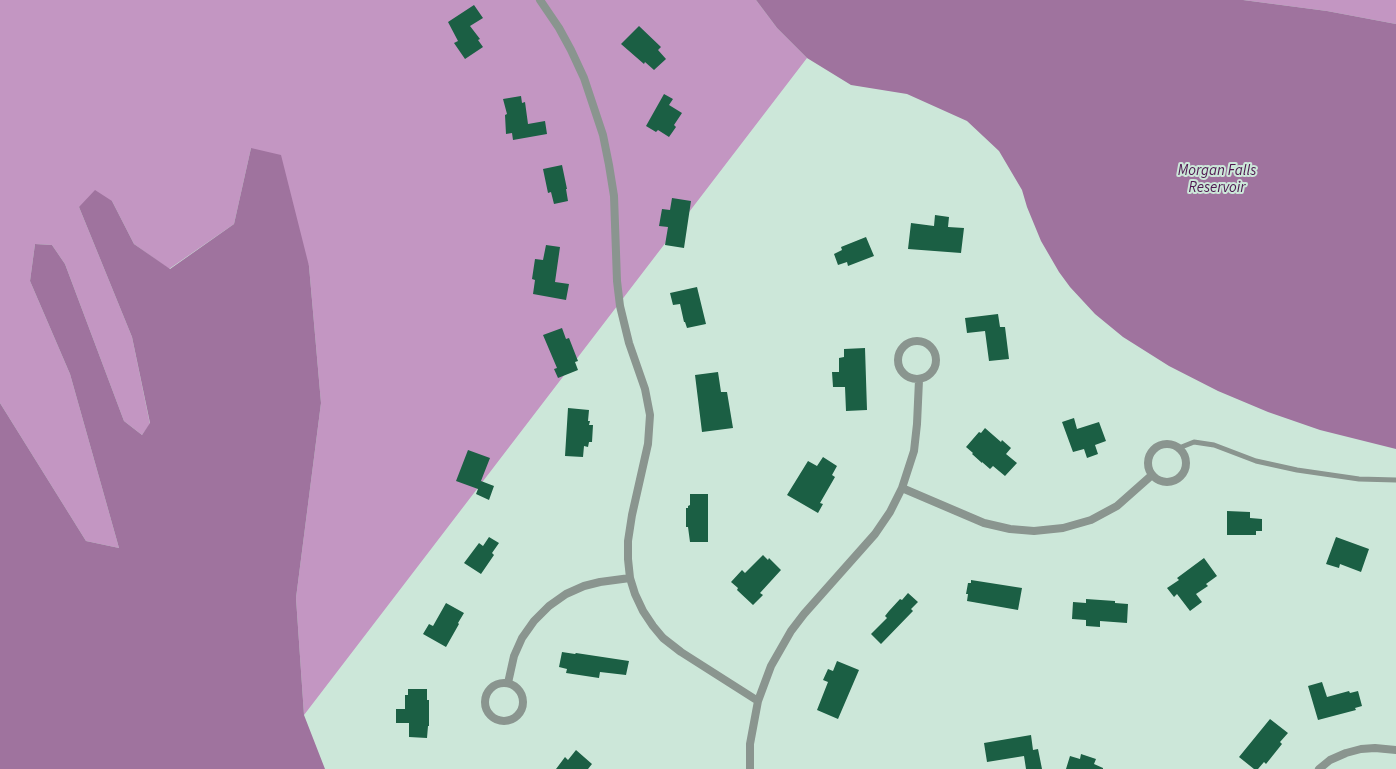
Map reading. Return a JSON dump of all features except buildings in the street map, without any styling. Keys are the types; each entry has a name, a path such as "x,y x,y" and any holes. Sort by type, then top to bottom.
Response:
{"street":[{"path":"540,0 559,28 571,50 584,78 603,135 614,196 617,281 620,306 629,344 645,389 650,415 648,444 632,515 628,541 630,578 642,611 652,626 663,638 681,652 758,701"},
{"path":"915,341 923,342 929,346 934,352 936,359 936,366 932,373 926,378 919,380 905,376 900,370 898,363 898,355 902,348 908,343 915,341"},
{"path":"750,769 750,744 758,701 771,666 790,631 875,534 890,512 902,488 914,451 919,380"},
{"path":"1164,444 1172,444 1179,448 1184,455 1186,463 1184,471 1180,477 1173,481 1166,482 1158,480 1152,475 1148,464 1151,452 1156,447 1164,444"},
{"path":"902,488 984,523 1010,529 1034,531 1063,528 1091,520 1117,506 1152,475"},
{"path":"508,683 514,656 522,638 534,620 549,606 566,594 584,586 630,578"},
{"path":"501,683 508,683 514,685 522,694 524,700 523,708 520,715 514,720 506,722 499,721 492,718 487,712 485,698 488,691 494,686 501,683"},
{"path":"1319,769 1330,760 1346,753 1361,749 1375,748 1396,750"}],"lane":[{"path":"1179,448 1194,442 1214,445 1256,461 1297,470 1359,479 1396,480"}],"shaded area":[{"path":"0,0 756,0 777,28 807,58 304,715 296,598 321,403 309,266 251,148 234,224 169,269 134,244 112,201 79,207 132,337 150,424 142,435 124,421 65,264 52,245 35,244 30,281 70,374 119,548 86,541 0,403"},
{"path":"1243,0 1396,0 1396,24 1327,11"}],"water":[{"name":"Morgan Falls Reservoir","path":"756,0 1243,0 1327,11 1396,24 1396,449 1320,430 1268,412 1218,391 1169,366 1123,337 1095,314 1070,287 1059,272 1041,241 1027,207 1022,190 999,151 967,121 907,94 851,85 807,58 777,28"},
{"path":"251,148 281,155 309,266 321,403 296,598 304,715 325,769 0,769 0,403 86,541 119,548 70,374 30,281 35,244 52,245 65,264 124,421 142,435 150,423 132,337 79,207 95,190 112,201 134,244 170,269 234,224"}]}
